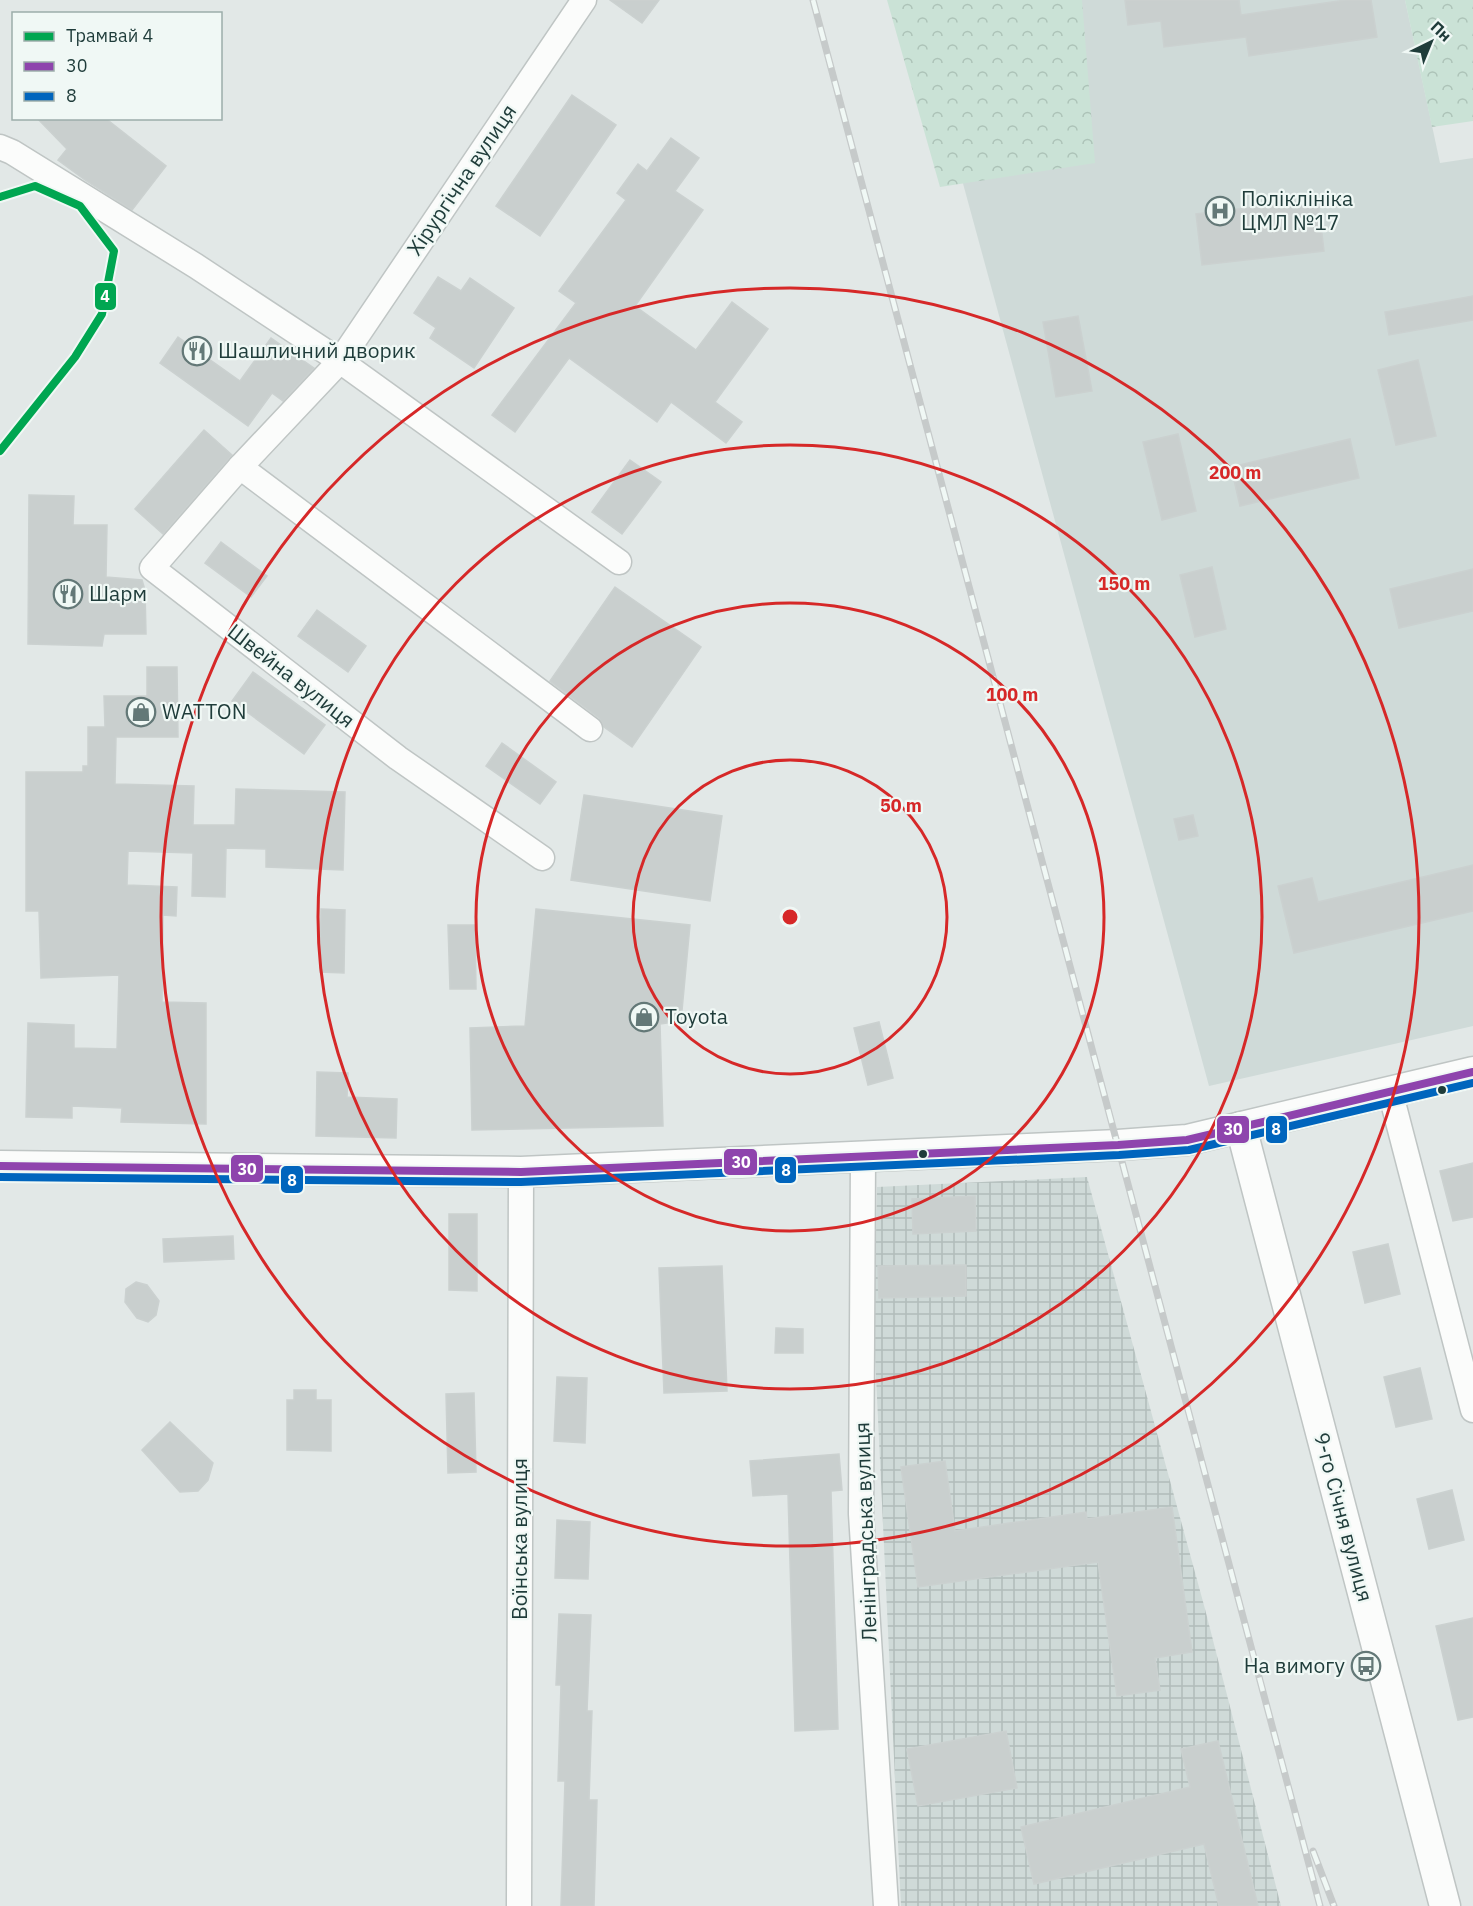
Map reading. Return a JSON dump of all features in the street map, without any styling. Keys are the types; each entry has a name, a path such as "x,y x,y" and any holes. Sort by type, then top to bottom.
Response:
{"street":[{"name":"Хірургічна вулиця","path":"340,361 584,0"},
{"path":"0,147 12,152 196,266 340,361 618,562"},
{"name":"Швейна вулиця","path":"340,361 240,467 152,568 398,758 542,858"},
{"path":"240,467 590,729"},
{"path":"0,1166 521,1172 863,1158 1187,1140 1473,1072"},
{"path":"1390,1091 1473,1410"},
{"name":"9-го Січня вулиця","path":"1241,1127 1445,1906"},
{"name":"Ленінградська вулиця","path":"863,1158 861,1514 886,1906"},
{"name":"Воїнська вулиця","path":"519,1906 521,1172"}],"shaded area":[{"path":"913,0 1405,0 1440,163 1473,158 1473,1026 1209,1086"},
{"path":"1087,1177 1205,1609 1281,1906 901,1906 874,1334 877,1187"}],"green space":[{"path":"887,0 1082,0 1095,163 940,187"},
{"path":"1405,0 1473,0 1473,121 1432,127"}],"building":[{"path":"610,0 659,0 642,23"},
{"path":"1125,0 1239,0 1241,15 1346,0 1371,0 1377,37 1249,56 1246,37 1164,47 1161,21 1128,25"},
{"path":"572,95 616,125 540,236 496,206"},
{"path":"39,120 108,120 166,166 132,210 58,160 67,149"},
{"path":"671,138 699,158 675,191 703,210 635,306 696,350 732,302 768,329 715,402 742,422 726,443 671,402 657,422 569,358 515,432 492,415 576,303 559,291 626,200 617,193 638,164 647,171"},
{"path":"1318,200 1324,251 1202,265 1196,214"},
{"path":"438,277 461,291 470,278 514,308 474,368 430,338 436,328 414,313"},
{"path":"1473,296 1473,320 1389,335 1385,312"},
{"path":"1078,316 1092,391 1056,397 1043,322"},
{"path":"178,337 240,381 271,338 314,368 283,401 272,393 248,426 160,363"},
{"path":"1418,360 1436,436 1396,445 1378,370"},
{"path":"204,430 232,455 163,534 135,509"},
{"path":"1178,434 1196,511 1162,520 1143,442"},
{"path":"1350,439 1359,478 1240,506 1231,467"},
{"path":"630,460 661,482 622,534 592,512"},
{"path":"29,495 74,496 73,525 107,525 106,577 142,580 145,590 146,634 104,634 102,646 28,644"},
{"path":"221,542 267,576 251,597 205,563"},
{"path":"1212,567 1226,629 1195,637 1180,575"},
{"path":"1473,569 1473,611 1399,628 1390,589"},
{"path":"615,587 701,647 632,747 604,727 599,718 550,681"},
{"path":"317,610 366,646 348,672 298,636"},
{"path":"147,667 177,667 178,737 116,737 115,784 194,786 193,825 235,825 236,789 345,792 343,870 266,867 266,849 226,848 225,897 192,896 193,853 128,851 127,885 177,887 176,916 163,915 162,1002 206,1003 206,1124 121,1122 122,1108 72,1106 72,1118 26,1117 28,1023 74,1025 74,1048 117,1049 119,975 41,978 39,911 26,911 26,772 83,772 83,766 88,766 88,727 105,727 104,696 147,696"},
{"path":"253,672 325,725 304,754 232,701"},
{"path":"502,743 556,782 540,804 486,766"},
{"path":"584,795 722,816 710,901 571,880"},
{"path":"1193,815 1198,836 1179,840 1174,819"},
{"path":"1473,865 1473,911 1294,953 1278,886 1312,878 1318,902"},
{"path":"321,909 345,910 344,973 320,972"},
{"name":"Toyota","path":"536,909 690,925 681,1021 660,1024 663,1126 472,1130 470,1028 525,1026"},
{"path":"448,925 475,925 476,989 450,989"},
{"path":"879,1022 893,1078 868,1085 854,1028"},
{"path":"317,1072 348,1073 347,1097 397,1099 396,1138 316,1136"},
{"path":"1473,1163 1473,1217 1453,1221 1440,1171"},
{"path":"975,1196 976,1231 913,1234 912,1199"},
{"path":"449,1214 477,1214 477,1291 449,1290"},
{"path":"233,1236 234,1259 164,1262 163,1239"},
{"path":"1388,1244 1400,1294 1365,1303 1353,1252"},
{"path":"966,1265 966,1296 879,1298 878,1266"},
{"path":"722,1266 727,1391 664,1393 659,1268"},
{"path":"136,1282 147,1285 159,1301 156,1315 148,1322 137,1318 125,1302 126,1289"},
{"path":"776,1328 803,1329 803,1353 775,1353"},
{"path":"1420,1368 1432,1419 1396,1427 1384,1377"},
{"path":"557,1377 587,1378 585,1443 554,1441"},
{"path":"294,1390 316,1390 316,1400 331,1400 331,1451 287,1450 287,1400 294,1400"},
{"path":"474,1393 476,1472 448,1473 446,1394"},
{"path":"170,1422 213,1463 208,1480 198,1491 180,1492 142,1450"},
{"path":"839,1454 842,1490 831,1491 838,1729 795,1731 788,1494 753,1496 750,1461"},
{"path":"945,1461 955,1531 1086,1512 1087,1519 1172,1507 1192,1652 1155,1658 1160,1690 1117,1696 1098,1562 918,1587 901,1467"},
{"path":"1452,1490 1464,1540 1429,1549 1417,1499"},
{"path":"557,1520 590,1522 588,1579 555,1578"},
{"path":"559,1614 591,1615 587,1711 592,1711 589,1800 597,1800 594,1906 561,1906 565,1781 558,1781 561,1685 556,1685"},
{"path":"1473,1618 1473,1717 1458,1720 1436,1626"},
{"path":"1006,1731 1017,1788 918,1806 907,1749"},
{"path":"1218,1741 1258,1906 1219,1906 1204,1844 1034,1884 1021,1827 1190,1787 1181,1749"}],"railway":[{"path":"813,0 1320,1906"},
{"path":"1313,1851 1334,1906"}],"tram line":[{"name":"4","path":"0,197 35,186 80,206 114,251 102,314 75,357 0,451"}],"transit line":[{"name":"30","path":"0,1166 521,1172 1118,1145 1187,1140 1473,1072"},
{"name":"8","path":"0,1177 521,1182 1119,1155 1189,1150 1473,1083"}],"place":[{"name":"Поліклініка ЦМЛ №17","path":"1220,211"},
{"name":"Шашличний дворик","path":"197,351"},
{"name":"Шарм","path":"68,594"},
{"name":"WATTON","path":"141,712"},
{"name":"Toyota","path":"644,1017"},
{"name":"На вимогу","path":"1366,1666"}]}
